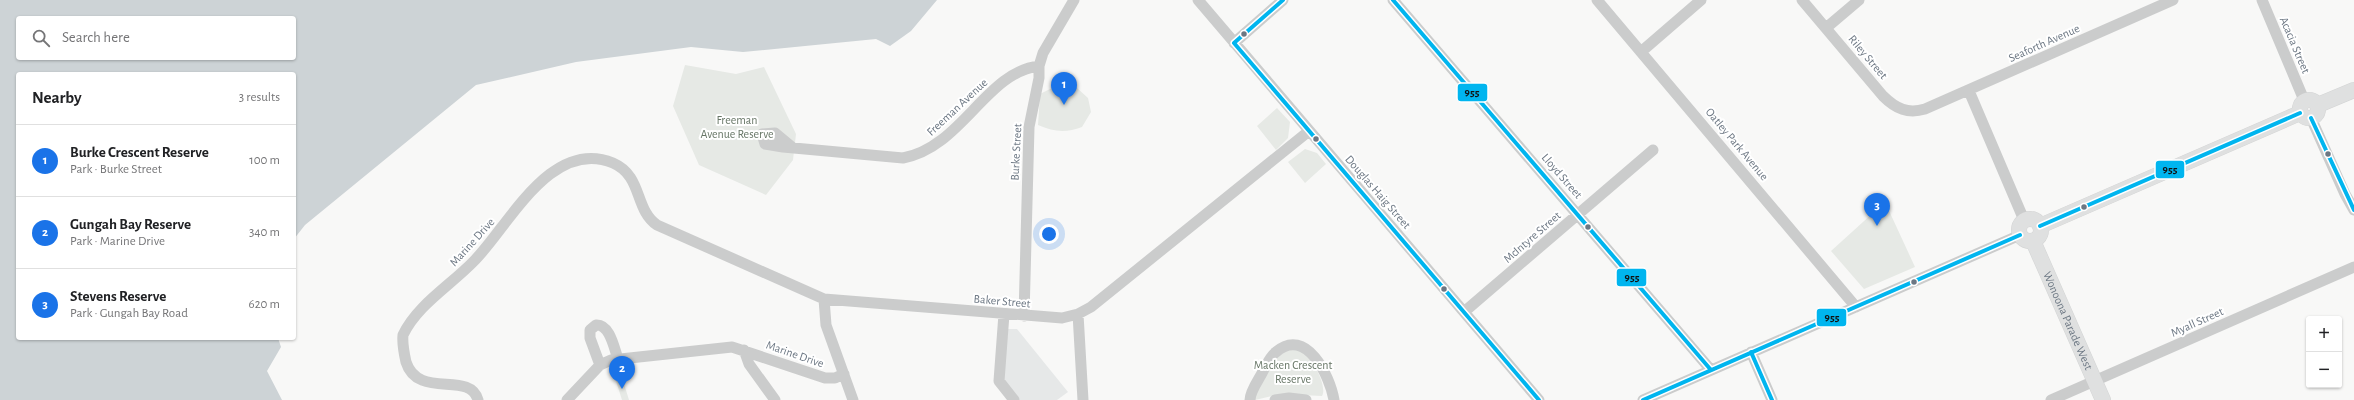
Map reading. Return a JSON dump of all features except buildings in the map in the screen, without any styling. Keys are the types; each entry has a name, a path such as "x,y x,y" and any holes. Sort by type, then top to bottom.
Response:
{"street":[{"name":"Burke Street","path":"1024,316 1028,128 1039,78 1039,66 1043,53 1074,0"},
{"name":"Douglas Haig Street","path":"1198,0 1539,400"},
{"path":"1234,43 1283,0"},
{"name":"Lloyd Street","path":"1393,0 1711,370"},
{"name":"Oatley Park Avenue","path":"1597,0 1642,51 1856,307"},
{"path":"1642,51 1701,0"},
{"name":"Riley Street","path":"1802,0 1889,102 1899,109 1909,112 1925,109"},
{"path":"1826,28 1859,0"},
{"name":"Seaforth Avenue","path":"1925,109 1969,91 2173,0"},
{"name":"Acacia Street","path":"2262,0 2345,194 2354,210"},
{"name":"Freeman Avenue","path":"793,148 903,158 917,156 943,140 1010,76 1026,67 1039,66"},
{"path":"2040,226 2354,90"},
{"path":"1969,91 2024,220"},
{"name":"Baker Street","path":"648,216 657,225 824,300 1062,318 1078,314 1091,307 1309,131"},
{"name":"McIntyre Street","path":"1464,312 1653,150"},
{"name":"Marine Drive","path":"478,400 475,393 468,388 427,388 415,381 409,373 402,335 414,317 483,252 528,193 537,184 564,166 584,159 604,160 627,172 636,185 648,216"},
{"path":"1643,400 1856,307 2026,238 2040,236 2040,226 2032,219 2024,220 2020,225 2026,238"},
{"name":"Wonoona Parade West","path":"2026,238 2103,400"},
{"name":"Myall Street","path":"2051,400 2354,267"},
{"path":"824,300 826,325 853,400"},
{"path":"1004,314 999,381 1014,400"},
{"path":"1078,314 1083,400"},
{"path":"600,365 589,336 590,330 596,325 601,325 606,329 618,359"},
{"path":"1250,400 1273,355 1280,349 1294,345 1301,346 1315,357 1332,391 1334,400"},
{"name":"Marine Drive","path":"567,400 600,365 618,359 724,347 744,350 825,378 835,378 844,374"},
{"path":"744,350 749,364 775,400"},
{"path":"1751,352 1772,400"},
{"path":"1276,400 1289,398 1306,400"}],"shaded area":[{"path":"0,0 937,0 911,31 890,46 876,39 743,52 691,47 576,62 476,85 305,225 296,236 296,72 16,72 16,340 279,340 281,347 267,371 282,400 0,400"},
{"path":"1008,329 1017,329 1068,392 1057,400 1018,400 1002,381"}],"green space":[{"name":"Freeman Avenue Reserve","path":"685,65 736,74 764,67 796,134 793,160 766,195 699,165 673,106"},
{"path":"1077,88 1088,98 1091,112 1082,127 1060,131 1038,125 1040,94 1050,89"},
{"path":"1277,108 1290,122 1288,138 1276,150 1257,126"},
{"path":"1305,149 1317,153 1326,164 1305,183 1288,162"},
{"path":"1885,202 1915,267 1864,289 1831,251"},
{"name":"Macken Crescent Reserve","path":"1287,350 1300,350 1309,358 1321,378 1323,385 1322,396 1281,394 1255,400 1255,396 1273,361"},
{"path":"621,374 629,400 622,400 615,378"}],"transit line":[{"name":"955","path":"1234,43 1283,0"},
{"name":"955","path":"1393,0 1711,370"},
{"name":"955","path":"1234,43 1539,400"},
{"name":"955","path":"2040,226 2300,113"},
{"name":"955","path":"2311,118 2354,210"},
{"name":"955","path":"1643,400 2020,235"},
{"name":"955","path":"1751,352 1772,400"}],"place":[{"name":"Burke Crescent Reserve","path":"1064,105"},
{"name":"Stevens Reserve","path":"1877,226"},
{"name":"Gungah Bay Reserve","path":"622,389"}]}
